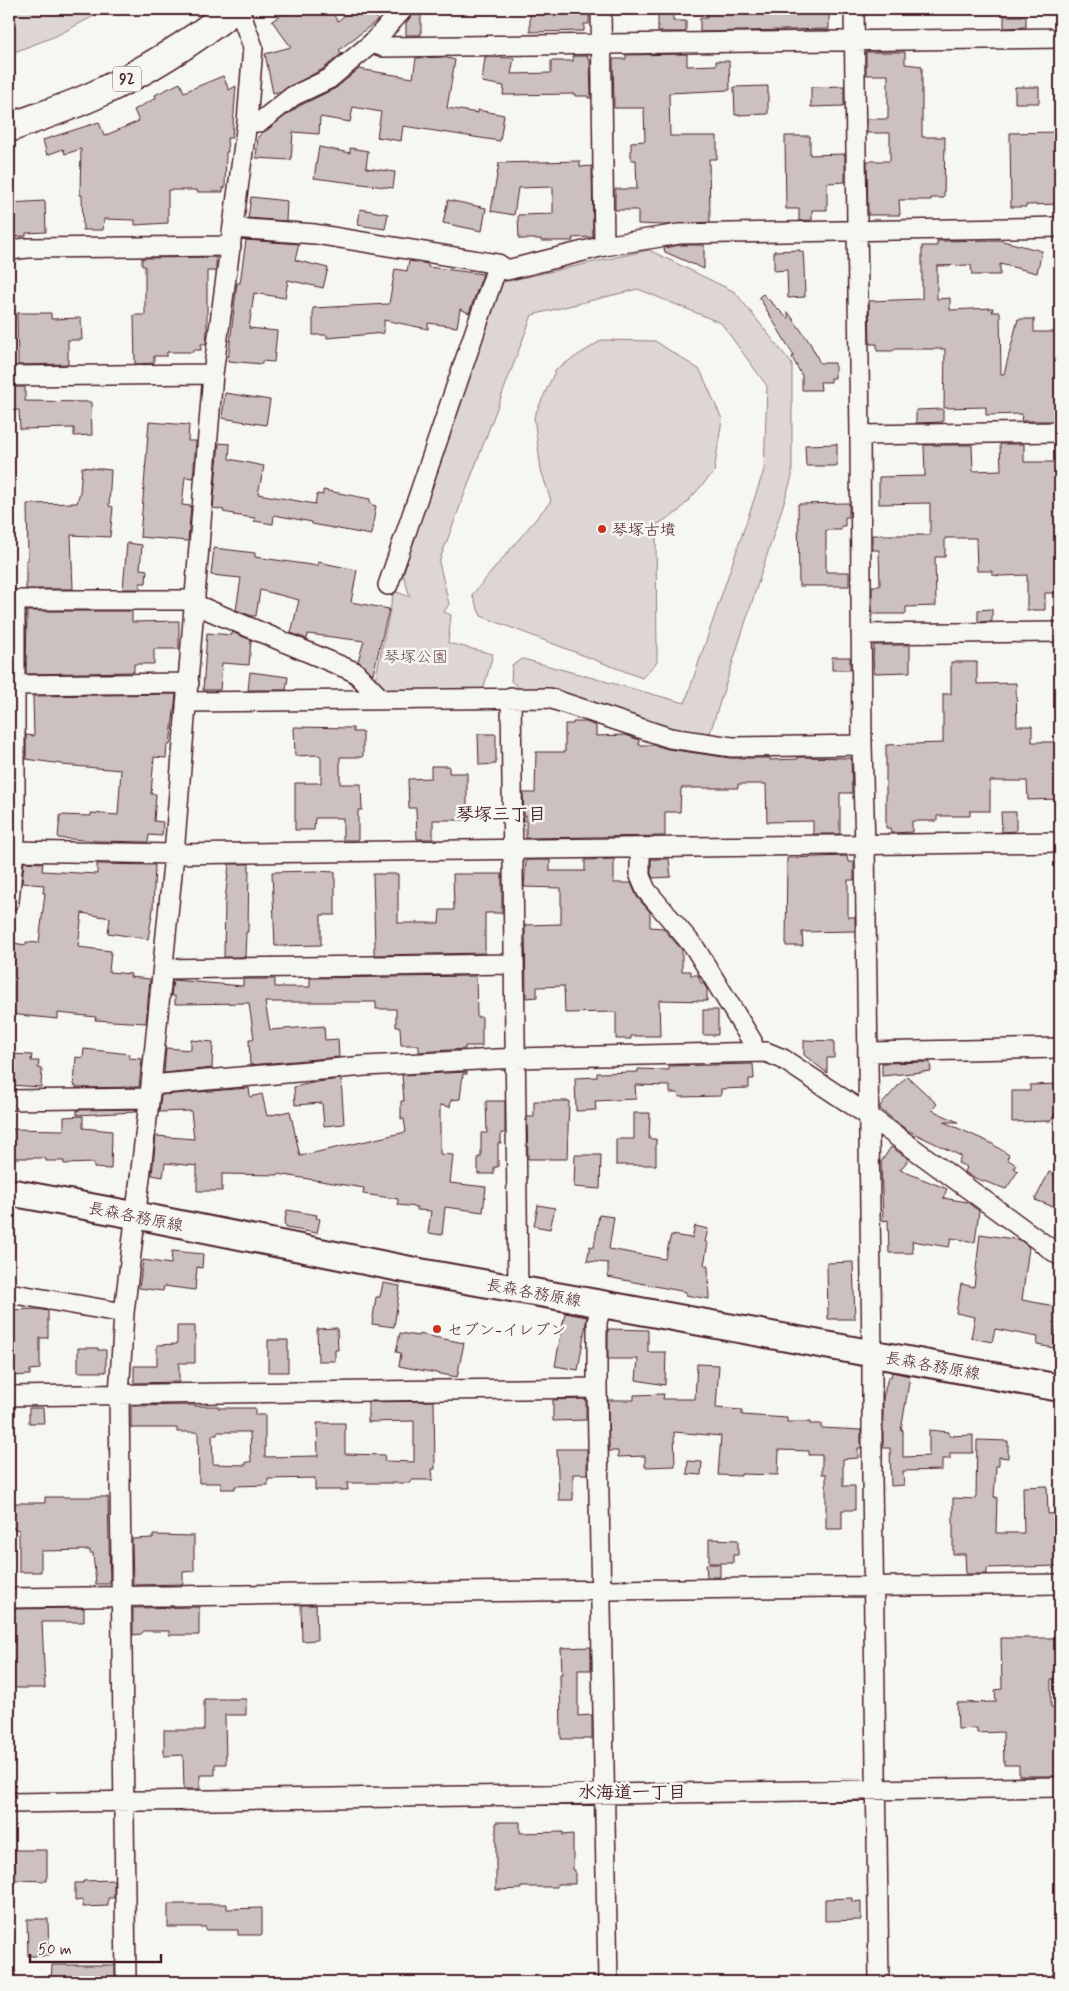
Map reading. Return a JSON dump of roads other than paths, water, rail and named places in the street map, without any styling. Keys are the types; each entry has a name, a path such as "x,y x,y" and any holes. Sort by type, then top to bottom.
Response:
{"main road":[{"name":"92","path":"9,128 93,96 140,72 208,29 234,9"},
{"name":"長森各務原線","path":"9,1192 420,1272 1060,1388"}],"street":[{"path":"126,1982 119,1395 124,1313 150,1092 174,854 213,374 247,122 253,47 239,9"},
{"path":"247,122 260,122 293,96 329,79 372,44 403,9"},
{"path":"601,9 604,246"},
{"path":"854,9 862,745 872,1354 875,1790 879,1982"},
{"path":"372,44 384,47 1060,38"},
{"path":"9,250 315,234 498,264 507,270 604,246 679,234 1060,227"},
{"path":"388,585 498,264"},
{"path":"9,376 213,374"},
{"path":"860,435 1060,432"},
{"path":"9,901 12,843 11,716 14,684 12,600 195,602 354,672 382,699"},
{"path":"862,634 1060,632"},
{"path":"14,684 189,683"},
{"path":"511,697 518,1289"},
{"path":"187,702 549,698 670,738 732,747 862,745"},
{"path":"12,843 174,854 1060,842"},
{"path":"640,848 640,876 646,890 695,948 752,1041 753,1052"},
{"path":"163,969 514,964"},
{"path":"868,1052 1060,1048"},
{"path":"9,1100 150,1092 364,1066 516,1058 766,1052 782,1059 869,1116 1060,1256"},
{"path":"9,1292 124,1313"},
{"path":"602,1304 597,1322 597,1388 608,1982"},
{"path":"9,1396 597,1388"},
{"path":"9,1598 1060,1584"},
{"path":"9,1803 1060,1787"}],"waterway":[{"path":"1051,1982 1060,1962"}],"place":[{"name":"琴塚古墳","path":"602,529"},
{"name":"セブン-イレブン","path":"437,1329"}],"district":[{"name":"琴塚三丁目","path":"501,814"},
{"name":"水海道一丁目","path":"632,1792"}],"park label":[{"name":"琴塚公園","path":"416,656"}]}
